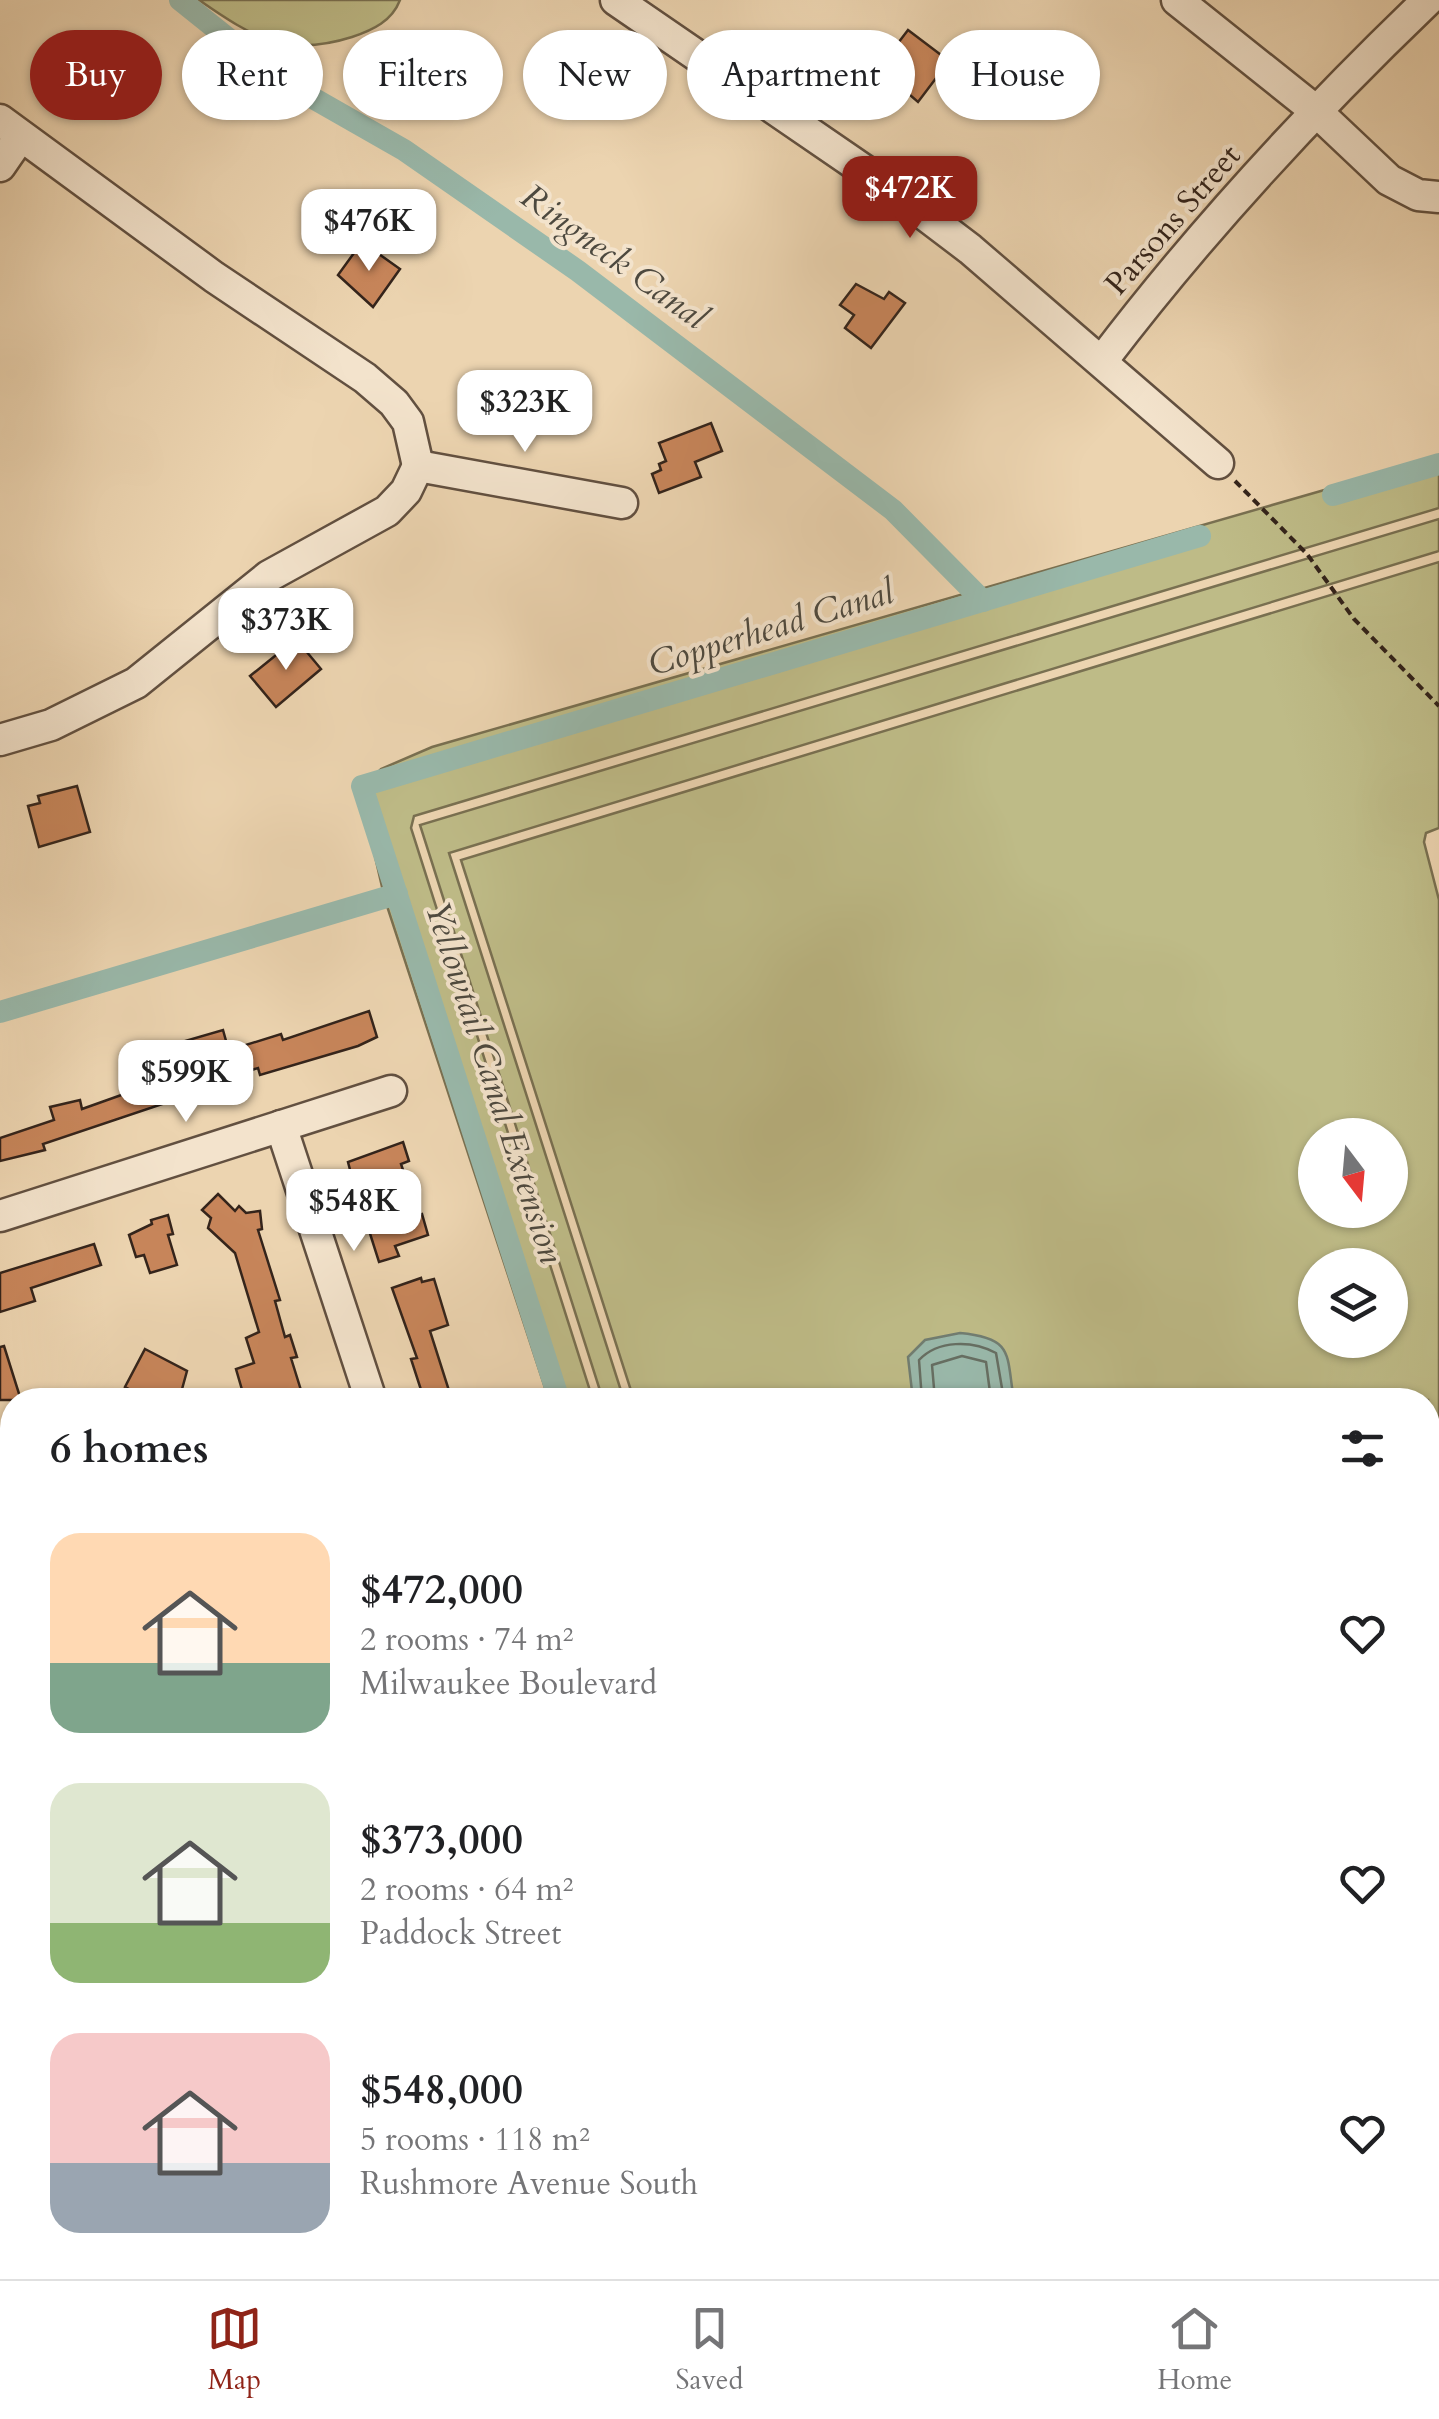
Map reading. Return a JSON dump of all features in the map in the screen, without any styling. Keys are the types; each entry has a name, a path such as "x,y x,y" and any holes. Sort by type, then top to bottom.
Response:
{"street":[{"path":"616,0 886,186 970,249 1218,463"},
{"path":"1177,0 1316,112 1390,180 1429,196"},
{"name":"Parsons Street","path":"1102,360 1138,312 1316,112 1428,0"},
{"path":"0,166 10,128 214,277 365,378 394,403 408,422 418,466 406,490 387,511 268,576 136,683 51,725 0,740"},
{"path":"418,466 622,503"},
{"path":"0,1216 391,1090"},
{"path":"281,1126 367,1388"}],"path":[{"path":"1218,463 1307,554 1354,618 1439,706"}],"shaded area":[{"path":"199,0 400,0 392,14 374,28 343,30 343,39 329,43 323,44 323,30 246,30"},
{"path":"1439,457 1439,508 414,816 411,828 589,1388 545,1388 385,900 363,804 372,778 381,769 432,747"},
{"path":"1439,519 1439,551 449,853 620,1388 599,1388 420,825"},
{"path":"1439,562 1439,828 1426,833 1424,842 1439,900 1439,1388 630,1388 461,860"}],"water":[{"path":"960,1333 991,1339 1005,1352 1012,1388 912,1388 908,1357 925,1340"}],"building":[{"path":"915,35 935,50 935,80 918,102"},
{"path":"362,242 400,269 373,307 338,275"},
{"path":"856,284 884,299 889,292 905,303 871,348 845,328 854,315 840,305"},
{"path":"711,423 722,451 695,462 701,477 659,493 652,474 661,470 659,464 666,461 659,443"},
{"path":"296,639 321,669 276,707 250,676"},
{"path":"77,786 90,832 39,847 28,806 40,803 38,796"},
{"path":"369,1011 377,1037 358,1046 260,1075 258,1068 205,1084 207,1089 43,1144 45,1150 0,1161 0,1138 54,1120 50,1107 80,1100 82,1109 186,1072 178,1043 223,1030 228,1048 233,1049 281,1034 283,1040"},
{"path":"403,1142 409,1161 401,1164 403,1170 354,1185 348,1162"},
{"path":"218,1194 235,1211 239,1206 246,1213 260,1211 262,1229 258,1230 280,1300 275,1301 285,1337 290,1335 297,1357 291,1358 300,1388 242,1388 236,1369 254,1363 246,1338 259,1332 235,1253 208,1228 211,1218 202,1210"},
{"path":"394,1212 397,1221 422,1214 428,1235 395,1246 399,1256 379,1262 366,1221"},
{"path":"168,1215 173,1234 168,1235 177,1265 150,1273 144,1255 136,1257 129,1235 152,1224 151,1220"},
{"path":"94,1244 101,1265 31,1288 35,1301 0,1312 0,1273"},
{"path":"421,1278 422,1282 434,1279 448,1325 430,1331 448,1388 420,1388 411,1359 417,1358 392,1288"},
{"path":"4,1346 17,1388 0,1388 0,1347"},
{"path":"145,1349 187,1371 182,1388 125,1387"}],"waterway":[{"name":"Ringneck Canal","path":"180,0 276,77 404,150 578,271 893,510 983,601"},
{"name":"Copperhead Canal","path":"1333,495 1439,464"},
{"name":"Copperhead Canal","path":"555,1388 362,786 1200,536"},
{"path":"0,1012 397,894"}],"water label":[{"name":"Yellowtail Canal Extension","path":"494,1082"}]}
